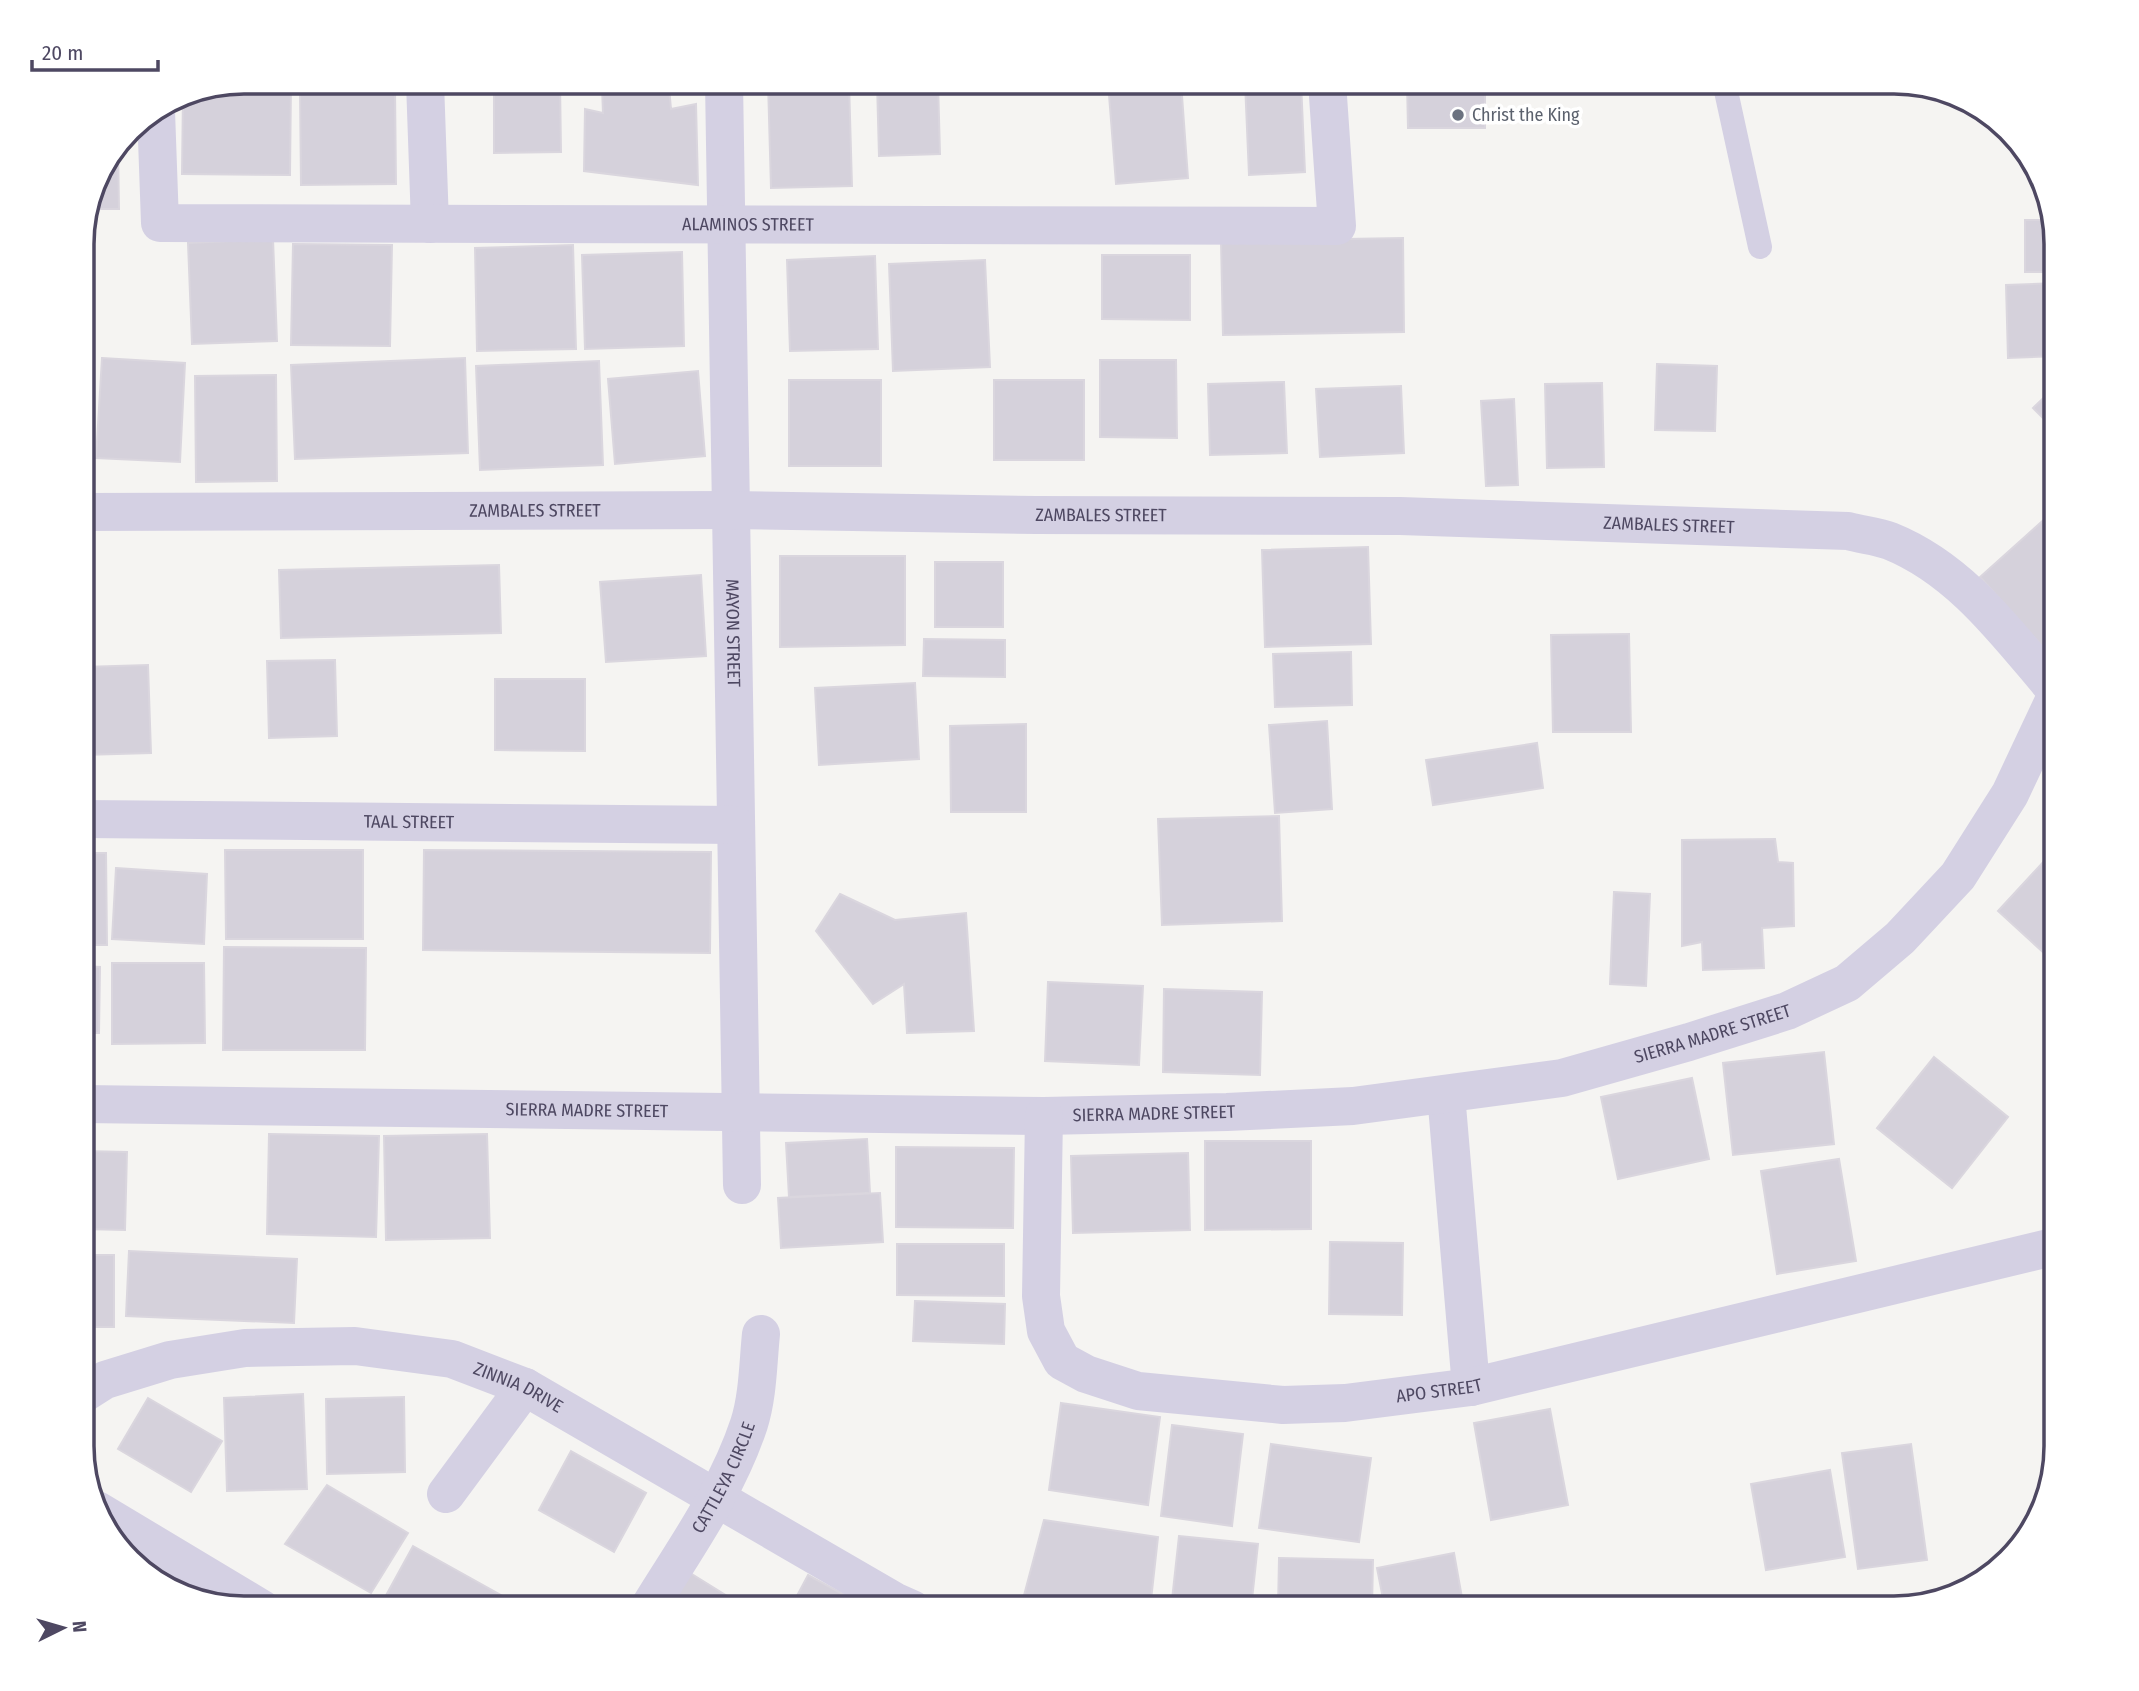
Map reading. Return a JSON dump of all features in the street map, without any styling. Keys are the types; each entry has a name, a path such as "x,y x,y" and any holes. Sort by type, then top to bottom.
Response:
{"street":[{"path":"425,94 430,224"},
{"name":"MAYON STREET","path":"724,94 742,1185"},
{"name":"ALAMINOS STREET","path":"156,124 160,223 1337,226 1328,94"},
{"name":"ZAMBALES STREET","path":"95,512 730,510 1036,515 1400,516 1848,531 1888,541 1921,556 1952,577 1984,608 2044,678"},
{"name":"SIERRA MADRE STREET","path":"95,1104 1044,1116 1227,1112 1340,1106 1575,1075 1787,1011 1847,983 1900,938 1958,876 2010,794 2044,721"},
{"name":"TAAL STREET","path":"95,819 736,825"},
{"path":"1446,1094 1471,1387"},
{"name":"APO STREET","path":"1044,1116 1041,1296 1046,1331 1062,1361 1086,1374 1138,1391 1283,1405 1345,1403 1471,1387 2044,1249"},
{"name":"CATTLEYA CIRCLE","path":"656,1596 716,1498 738,1452 750,1422 761,1334"},
{"name":"ZINNIA DRIVE","path":"95,1386 105,1380 170,1360 245,1348 355,1346 452,1359 525,1387 885,1596"},
{"path":"446,1494 525,1387"},
{"path":"118,1525 204,1589"}],"lane":[{"path":"1727,94 1760,247"}],"building":[{"path":"291,94 290,175 182,174 183,108 196,102 225,96"},
{"path":"300,94 395,94 396,184 301,185"},
{"path":"494,94 560,94 561,152 494,153"},
{"path":"602,94 670,94 671,109 696,104 698,185 584,171 585,109 603,113"},
{"path":"768,94 849,94 852,186 771,188"},
{"path":"877,94 938,94 940,154 879,156"},
{"path":"1109,94 1182,94 1188,178 1116,184"},
{"path":"1246,94 1302,94 1305,172 1249,175"},
{"path":"1407,94 1485,94 1485,128 1408,128"},
{"path":"118,164 119,209 99,209 106,187"},
{"path":"2025,220 2042,220 2044,272 2025,272"},
{"path":"1403,238 1404,332 1223,335 1221,241"},
{"path":"273,239 277,341 192,344 188,243"},
{"path":"293,244 392,245 390,346 291,345"},
{"path":"573,245 576,349 477,351 475,248"},
{"path":"682,252 684,346 585,349 582,255"},
{"path":"1102,255 1190,255 1190,320 1102,319"},
{"path":"875,256 878,349 790,351 787,260"},
{"path":"985,260 990,367 893,371 889,264"},
{"path":"2044,284 2044,357 2008,358 2006,285"},
{"path":"102,358 185,363 180,462 96,458"},
{"path":"465,358 468,453 295,459 291,365"},
{"path":"1100,360 1176,360 1177,438 1100,437"},
{"path":"599,361 603,465 480,470 476,366"},
{"path":"1657,364 1717,366 1715,431 1655,430"},
{"path":"698,371 705,456 615,464 608,379"},
{"path":"276,375 277,481 196,482 195,376"},
{"path":"789,380 881,380 881,466 789,466"},
{"path":"994,380 1084,380 1084,460 994,460"},
{"path":"1284,382 1287,453 1210,455 1208,384"},
{"path":"1602,383 1604,467 1547,468 1545,384"},
{"path":"1401,386 1404,453 1320,457 1316,389"},
{"path":"2044,397 2044,419 2033,408"},
{"path":"1514,399 1518,485 1486,486 1481,401"},
{"path":"2044,520 2044,648 1980,577"},
{"path":"1368,547 1371,644 1265,647 1262,550"},
{"path":"780,556 905,556 905,645 780,647"},
{"path":"935,562 1003,562 1003,627 935,627"},
{"path":"499,565 501,633 281,638 279,570"},
{"path":"701,575 706,656 606,662 600,582"},
{"path":"1629,634 1631,732 1553,732 1551,635"},
{"path":"924,639 1005,640 1005,677 923,676"},
{"path":"1351,652 1352,705 1275,707 1273,654"},
{"path":"335,660 337,736 269,738 267,661"},
{"path":"148,665 151,753 95,755 95,667"},
{"path":"495,679 585,679 585,751 495,750"},
{"path":"915,683 919,759 819,765 815,688"},
{"path":"1327,721 1332,809 1275,813 1269,725"},
{"path":"1026,724 1026,812 951,812 950,726"},
{"path":"1537,743 1543,788 1433,805 1426,760"},
{"path":"1279,816 1282,921 1162,925 1158,819"},
{"path":"1775,839 1778,862 1793,863 1794,926 1762,928 1764,968 1703,970 1702,942 1682,946 1682,840"},
{"path":"225,850 363,850 363,939 226,939"},
{"path":"424,850 711,852 710,953 423,950"},
{"path":"95,853 106,853 107,945 95,945"},
{"path":"2044,861 2044,953 1998,911"},
{"path":"116,868 207,874 204,944 112,939"},
{"path":"1614,892 1650,894 1646,986 1610,984"},
{"path":"840,894 895,920 966,913 974,1031 907,1033 904,984 873,1004 816,931"},
{"path":"224,947 366,948 365,1050 223,1050"},
{"path":"112,963 204,963 205,1043 112,1044"},
{"path":"95,967 100,967 99,1033 95,1033"},
{"path":"1048,982 1143,986 1139,1065 1045,1061"},
{"path":"1164,989 1262,992 1260,1075 1163,1072"},
{"path":"1824,1052 1834,1144 1733,1155 1723,1063"},
{"path":"1934,1057 2008,1117 1952,1188 1877,1128"},
{"path":"1692,1078 1709,1159 1618,1179 1601,1097"},
{"path":"269,1134 379,1136 376,1237 267,1234"},
{"path":"487,1134 490,1238 386,1240 384,1136"},
{"path":"867,1139 870,1193 789,1197 786,1143"},
{"path":"1205,1141 1311,1141 1311,1229 1205,1230"},
{"path":"896,1147 1014,1148 1013,1228 896,1227"},
{"path":"95,1151 127,1152 125,1230 95,1229"},
{"path":"1188,1153 1190,1230 1073,1233 1071,1156"},
{"path":"1839,1159 1856,1261 1777,1274 1761,1171"},
{"path":"880,1193 883,1242 781,1248 778,1198"},
{"path":"1330,1242 1403,1243 1402,1315 1329,1314"},
{"path":"897,1244 1004,1244 1004,1296 897,1295"},
{"path":"129,1251 297,1259 294,1323 126,1316"},
{"path":"95,1255 114,1255 114,1327 95,1327"},
{"path":"915,1301 1005,1304 1004,1344 913,1341"},
{"path":"303,1394 307,1489 227,1491 224,1398"},
{"path":"404,1397 405,1472 327,1474 326,1399"},
{"path":"148,1398 222,1441 191,1492 118,1449"},
{"path":"1061,1403 1160,1417 1148,1505 1049,1490"},
{"path":"1550,1409 1568,1505 1491,1520 1474,1423"},
{"path":"1172,1425 1243,1434 1232,1526 1161,1516"},
{"path":"1271,1444 1371,1458 1359,1542 1259,1528"},
{"path":"1911,1444 1927,1560 1858,1569 1842,1453"},
{"path":"571,1451 646,1493 614,1552 539,1510"},
{"path":"1830,1470 1845,1557 1766,1570 1751,1484"},
{"path":"327,1485 408,1533 371,1593 285,1544"},
{"path":"1044,1520 1158,1537 1151,1596 1024,1596"},
{"path":"1179,1536 1258,1544 1252,1596 1172,1596"},
{"path":"413,1546 503,1596 386,1596"},
{"path":"1454,1553 1462,1596 1382,1596 1377,1568"},
{"path":"1279,1558 1373,1560 1372,1596 1278,1596"},
{"path":"687,1571 727,1596 672,1596"},
{"path":"808,1575 846,1596 797,1596"}],"place":[{"name":"Christ the King","path":"1458,115"}]}
